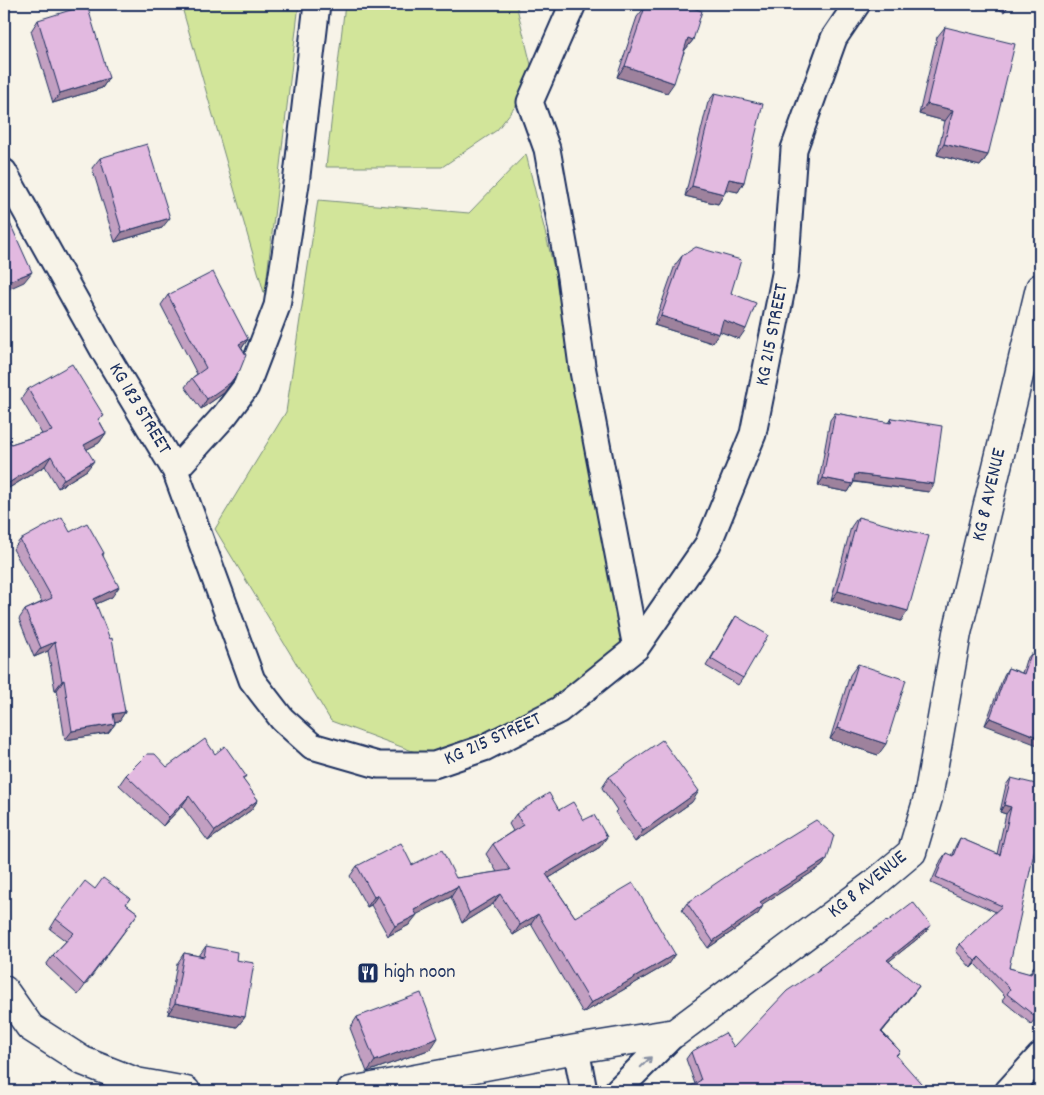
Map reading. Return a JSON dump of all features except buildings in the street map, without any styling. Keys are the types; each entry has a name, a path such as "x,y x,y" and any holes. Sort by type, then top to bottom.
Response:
{"street":[{"name":"KG 183 STREET","path":"4,172 105,354 175,470 225,415 246,387 277,306 296,184 317,4"},
{"path":"573,4 530,102 547,149 570,277 582,366 636,648"},
{"name":"KG 215 STREET","path":"175,470 252,680 282,719 312,746 378,765 434,765 484,748 559,710 636,648 708,544 753,434 785,274 794,149 834,38 857,4"},
{"name":"KG 8 AVENUE","path":"352,1091 576,1049 675,1033 874,884 912,852 928,798 957,633 1040,288"},
{"path":"4,990 30,1027 83,1061 136,1082 186,1091"},
{"path":"617,1091 675,1033"},
{"path":"576,1049 584,1091"},
{"path":"1008,1091 1040,1056"}],"green space":[{"path":"181,4 299,4 267,276 267,303"},
{"path":"345,4 516,4 535,81 497,130 442,167 326,167"},
{"path":"526,154 644,636 456,767 331,721 215,529 286,412 318,200 469,213"}],"place":[{"name":"high noon","path":"368,973"}]}
